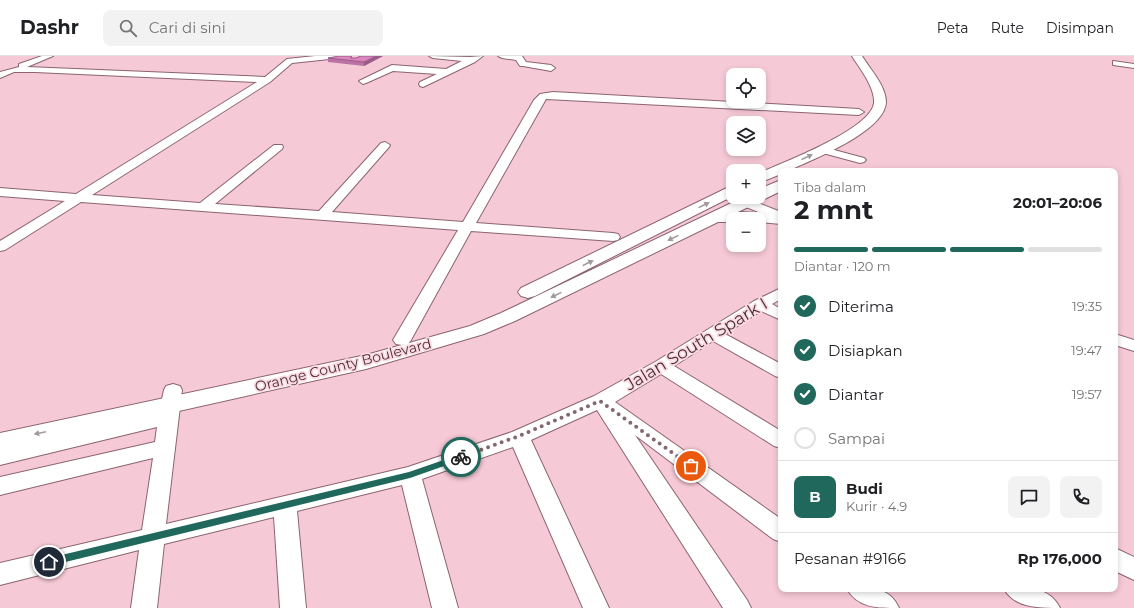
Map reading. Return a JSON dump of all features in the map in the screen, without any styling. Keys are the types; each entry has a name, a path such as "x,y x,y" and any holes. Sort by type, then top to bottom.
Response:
{"main road":[{"path":"824,155 873,118 880,108 881,98 877,88 857,56"},
{"path":"867,56 892,97"},
{"path":"787,168 824,155 839,154 872,134 882,124"},
{"path":"766,176 778,171"},
{"name":"Orange County Boulevard","path":"766,190 778,186"},
{"name":"Orange County Boulevard","path":"0,427 171,404 402,340 469,319 499,307 728,204"},
{"name":"Orange County Boulevard","path":"0,442 393,355 477,330 534,306 703,223 733,204"},
{"path":"703,223 722,218 744,216 778,218"}],"street":[{"path":"0,75 49,56"},
{"path":"0,247 267,80 290,61 339,56"},
{"path":"433,56 476,58"},
{"path":"502,56 520,58 520,61 523,64 550,68"},
{"path":"423,84 476,58"},
{"path":"1116,63 1119,65 1134,66"},
{"path":"363,81 392,68 446,72"},
{"path":"0,69 267,80"},
{"path":"402,340 539,100 543,96 553,95 859,112"},
{"path":"322,216 385,145"},
{"path":"203,207 278,147"},
{"path":"839,154 860,160"},
{"path":"0,192 613,237"},
{"path":"766,201 778,204"},
{"path":"759,204 778,216"},
{"name":"Jalan South Spark I","path":"1,578 153,537 410,475 519,436 600,401 661,366 760,304 778,295"},
{"path":"760,304 778,313"},
{"path":"713,334 778,370"},
{"path":"1118,340 1134,346"},
{"path":"661,366 778,439"},
{"path":"600,401 778,530"},
{"path":"600,401 738,608"},
{"path":"0,457 171,404 144,608"},
{"path":"519,436 596,608"},
{"path":"0,486 165,447"},
{"path":"410,475 445,608"},
{"path":"285,505 293,608"},
{"path":"1118,561 1134,569"},
{"path":"864,592 886,608"},
{"path":"1022,592 1047,608"}],"building":[{"path":"351,56 351,58 356,58 361,56 376,56 364,62 328,58"}],"way so far":[{"path":"461,457 519,436 600,401 691,466"}],"route":[{"path":"49,562 410,475 461,457"}]}
